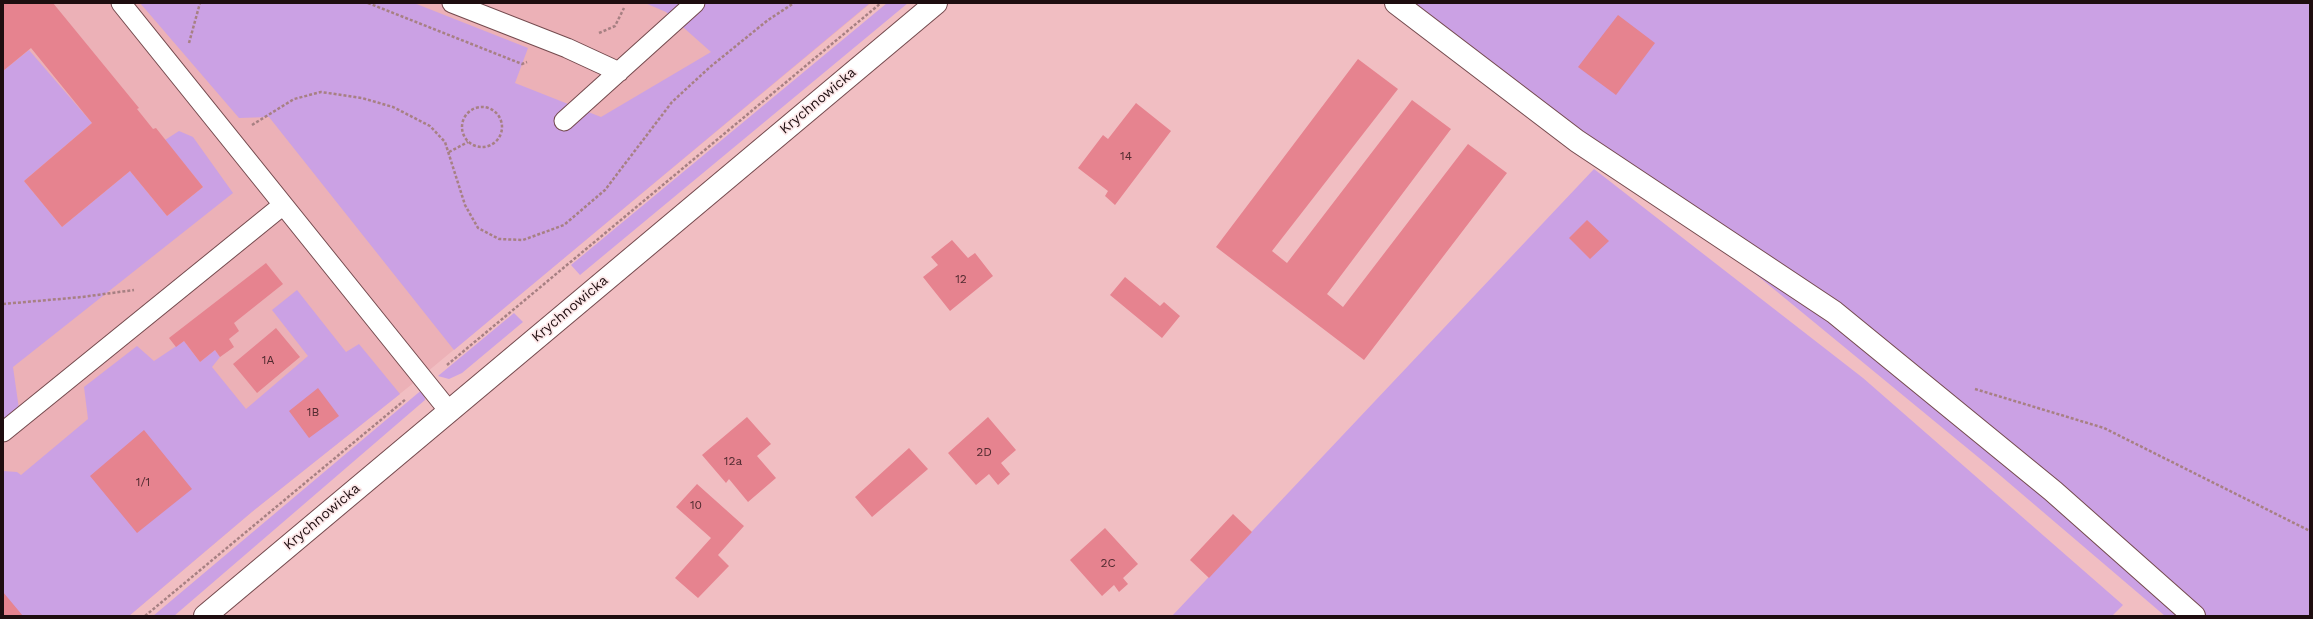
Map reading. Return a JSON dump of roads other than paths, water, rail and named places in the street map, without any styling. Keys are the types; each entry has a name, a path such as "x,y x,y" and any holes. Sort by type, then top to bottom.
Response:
{"street":[{"name":"Krychnowicka","path":"205,616 936,3"},
{"path":"1396,3 1577,141 1834,312 2053,491 2194,616"}],"lane":[{"path":"120,3 449,411"},
{"path":"452,3 567,48 619,72"},
{"path":"564,121 695,3"},
{"path":"3,432 283,205"}]}
